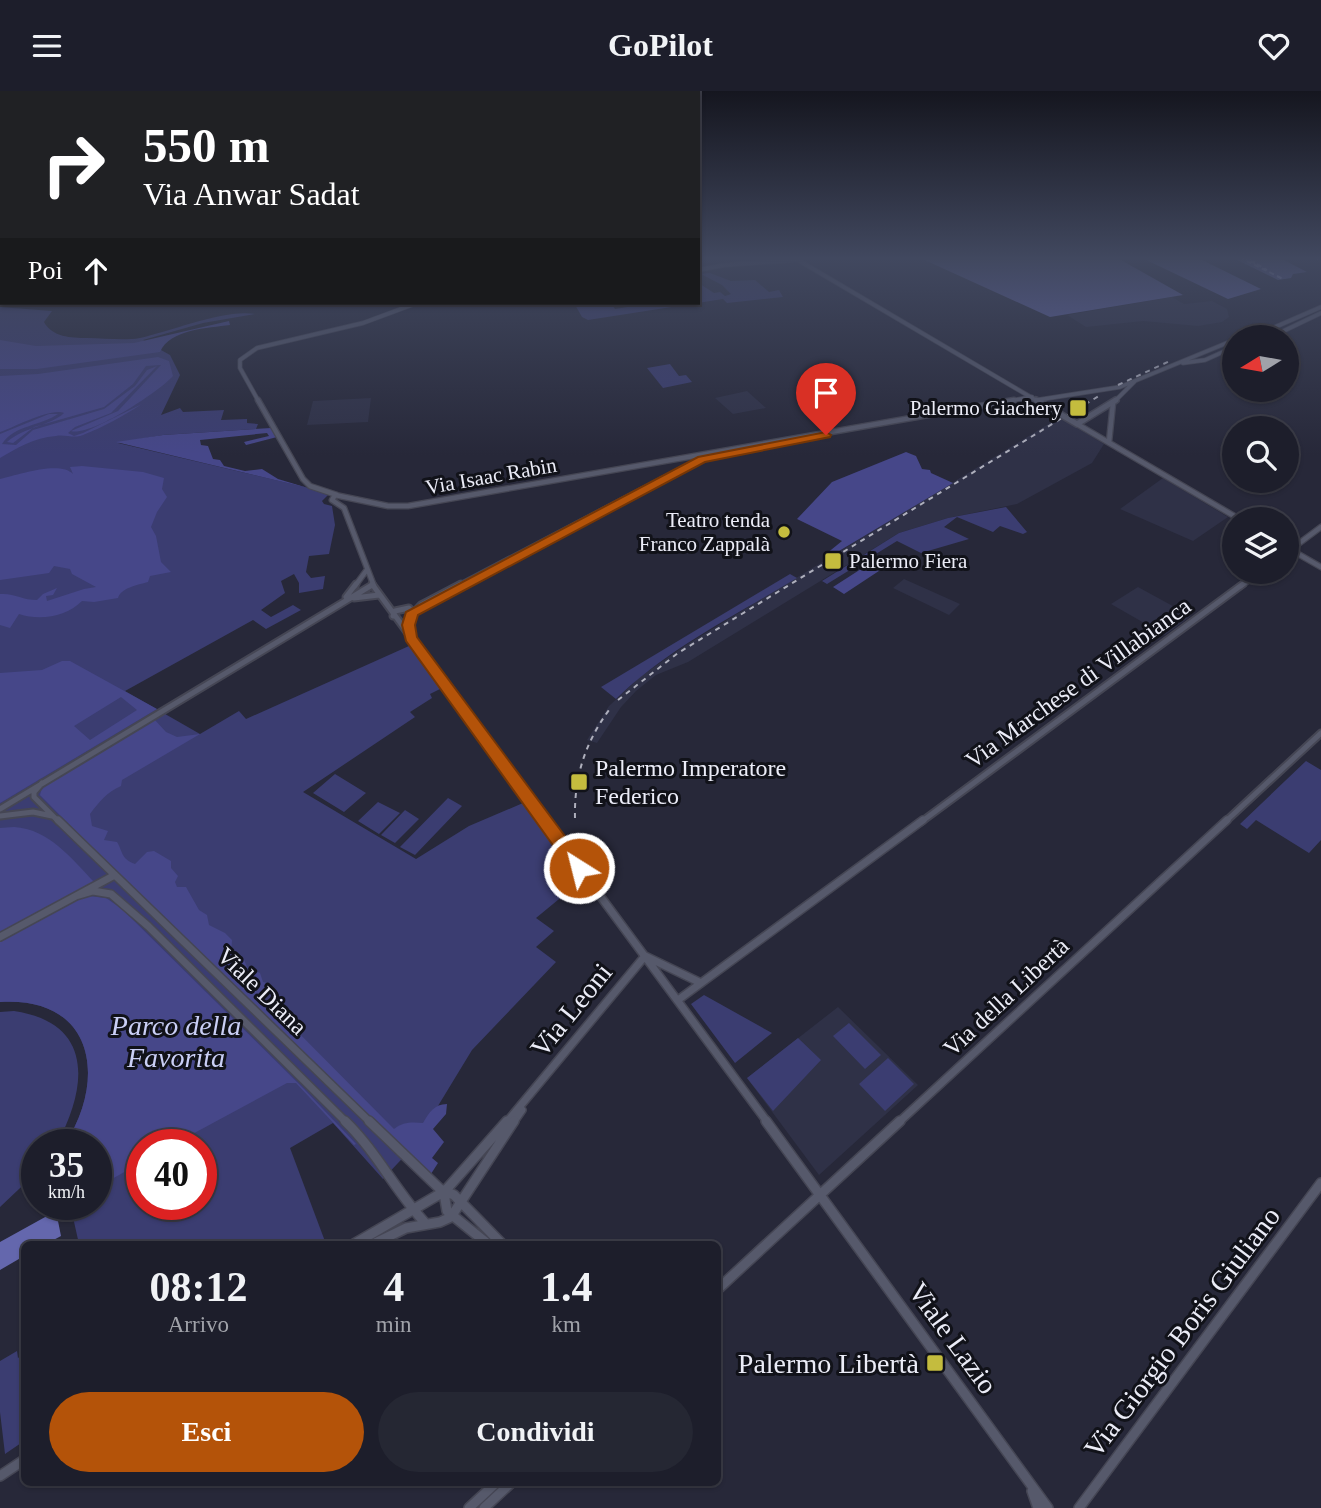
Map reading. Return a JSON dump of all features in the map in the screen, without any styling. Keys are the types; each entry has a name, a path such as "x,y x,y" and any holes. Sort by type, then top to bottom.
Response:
{"main road":[{"path":"906,323 1077,424 1113,403 1135,381"},
{"path":"1034,399 1120,387 1222,345"},
{"path":"1216,347 1222,349"},
{"path":"1165,367 1205,360 1222,353"},
{"path":"1097,391 1109,395 1113,403"}],"street":[{"name":"Via Isaac Rabin","path":"362,323 257,348 239,363 303,479 310,486 346,498 380,506 403,507 798,438"},
{"path":"404,608 396,611 394,617 411,615 705,458 798,438 1034,399"},
{"path":"1109,442 1113,403"},
{"path":"1077,424 1222,509"},
{"path":"337,495 332,500 344,508 346,498"},
{"path":"337,503 346,498"},
{"name":"Viale Lazio","path":"344,508 372,585 394,617 678,1000 1048,1508"},
{"path":"1299,542 1321,527"},
{"path":"1299,556 1321,567"},
{"path":"342,601 366,571"},
{"name":"Via Marchese di Villabianca","path":"678,1000 1244,584"},
{"path":"0,809 372,585"},
{"path":"342,601 381,597 404,608 411,615 410,638"},
{"name":"Via della Libertà","path":"721,1286 1321,733"},
{"name":"Viale Diana","path":"42,783 33,795 54,817 418,1169 462,1203 499,1241"},
{"path":"0,816 33,812 54,817"},
{"path":"0,937 113,876"},
{"name":"Viale Diana","path":"76,896 93,891 111,894 148,926 355,1131 390,1175 413,1211 426,1224"},
{"path":"645,956 701,983"},
{"name":"Via Leoni","path":"359,1241 449,1193 645,956"},
{"name":"Via Leoni","path":"379,1241 406,1228 440,1222 452,1215 533,1093"},
{"name":"Via Giorgio Boris Giuliano","path":"1079,1508 1321,1183"},
{"path":"469,1192 468,1205 474,1217"},
{"path":"449,1193 443,1204 461,1224"},
{"path":"440,1222 461,1224 474,1230 485,1241"},
{"path":"1004,1448 1031,1488 1038,1508"},
{"path":"0,1476 21,1462"},
{"path":"469,1508 494,1486"},
{"path":"484,1508 508,1486"}],"shaded area":[{"path":"1080,323 1123,323 1086,327"},
{"path":"1166,323 1215,323 1198,326"},
{"path":"747,391 766,408 733,414 715,398"},
{"path":"371,398 368,422 307,425 313,401"},
{"path":"1060,417 1104,444 1092,463 1017,504 948,518 899,533 688,662 656,675 621,707 597,743 587,740 609,706 641,676 686,645"},
{"path":"1163,478 1222,513 1222,521 1193,541 1120,509"},
{"path":"904,579 960,604 949,615 893,588"},
{"path":"1138,587 1191,616 1165,635 1111,604"},
{"path":"838,1007 918,1085 819,1175 747,1078"}],"green space":[{"name":"Parco della Favorita","path":"0,323 45,323 62,336 120,339 140,338 191,323 203,323 143,340 170,355 180,375 161,415 180,408 183,412 224,410 221,420 247,419 247,423 258,424 256,429 163,435 118,443 330,493 322,501 332,506 335,525 329,554 309,556 306,572 311,578 325,576 323,589 299,593 299,583 294,574 281,581 285,593 261,610 271,617 293,605 301,610 266,629 253,620 125,691 200,734 239,711 246,719 409,646 440,689 430,694 432,698 410,712 415,717 303,792 416,859 469,826 523,803 581,881 536,918 554,931 536,947 556,962 472,1050 413,1147 383,1179 333,1123 290,1148 325,1241 78,1241 74,1220 112,1220 112,1129 72,1129 86,1093 88,1068 84,1046 73,1027 55,1012 31,1004 0,1002"},
{"path":"220,323 230,325 181,334 165,344 160,352 37,369 0,369 0,340 36,346 134,343"},
{"path":"158,357 169,361 173,376 140,402 108,420 80,431 71,431 118,411 161,365 146,366 133,384 104,407 41,425 64,413 42,415 0,432 0,376 38,374"},
{"path":"670,364 679,376 686,375 692,382 663,388 647,368"},
{"path":"157,366 111,413 75,427 68,433 74,436 83,433 142,404 128,413 83,435 76,437 40,439 0,458 0,434 49,414 58,414 13,433 2,444 16,445 33,430 104,409 135,386 147,370"},
{"path":"32,428 13,443 7,442 21,433"},
{"path":"271,428 277,437 246,445 244,442 269,436 267,433 200,440 201,445 208,446 213,459 220,460 224,466 245,471 262,469 278,479 308,488 116,442 163,435"},
{"path":"906,452 916,456 922,469 930,470 931,473 953,483 829,557 826,554 842,541 797,519 832,482"},
{"path":"70,467 143,472 164,478 162,489 167,497 151,527 156,536 161,562 171,572 150,576 148,582 126,589 118,598 82,601 68,611 52,616 19,614 10,628 0,625 0,594 37,600 57,588 53,595 46,596 47,601 96,587 72,574 70,569 54,566 49,573 0,580 0,479 49,468 67,470 73,474"},
{"path":"1006,507 1027,532 1023,534 1000,526 993,532 957,517 944,527 969,539 921,553 897,541 827,584 822,581 899,533 948,518"},
{"path":"875,560 888,565 844,594 833,587"},
{"path":"790,574 797,578 680,648 616,699 601,687"},
{"path":"62,661 70,661 157,709 0,803 0,673 42,670","holes":["121,697 137,710 90,740 74,726"]},
{"path":"154,719 166,732 177,737 200,734 122,780 121,786 104,798 90,814 92,826 108,831 104,840 117,842 130,862 135,864 147,852 154,851 171,861 171,868 178,876 175,882 177,887 186,887 199,910 207,915 209,925 232,940 231,955 243,957 247,967 260,973 263,982 267,983 266,990 261,994 266,1001 273,1000 281,1015 394,1129 407,1123 423,1123 435,1107 447,1104 446,1114 433,1129 444,1142 432,1158 438,1163 429,1177 40,795 42,788 53,780"},
{"path":"1306,761 1321,770 1321,840 1309,853 1256,820 1247,829 1240,824"},
{"path":"335,774 366,793 344,812 313,793"},
{"path":"448,798 462,806 415,855 400,847"},
{"path":"378,802 400,813 379,834 358,821"},
{"path":"405,810 419,819 395,843 381,835"},
{"path":"0,828 27,829 49,839 95,883 0,935"},
{"name":"Parco della Favorita","path":"89,896 106,898 122,909 304,1089 356,1144 354,1145 296,1083 287,1083 202,1129 126,1129 126,1171 112,1179 112,1129 72,1129 86,1093 88,1068 84,1046 73,1027 55,1012 31,1004 0,1002 0,941 70,903"},
{"path":"704,995 772,1033 735,1063 691,1004"},
{"path":"14,1011 40,1018 59,1029 71,1043 77,1060 78,1080 75,1100 64,1129 21,1129 21,1187 0,1207 0,1012"},
{"path":"849,1023 881,1055 865,1069 833,1036"},
{"path":"798,1038 821,1060 773,1111 747,1078"},
{"path":"888,1058 914,1084 885,1111 859,1084"},
{"path":"17,1351 18,1358 21,1356 21,1443 5,1454 0,1412 0,1361"}],"water":[{"path":"40,1220 58,1220 61,1236 52,1241 21,1241 21,1258 0,1270 0,1242"}],"railway":[{"path":"1118,385 1172,360"},
{"path":"1068,415 1102,394"},
{"path":"618,700 678,653 1062,418"},
{"path":"575,818 579,775 587,748 609,710"}],"place":[{"name":"Palermo Giachery","path":"1078,408"},
{"name":"Teatro tenda Franco Zappalà","path":"784,532"},
{"name":"Palermo Fiera","path":"833,561"},
{"name":"Palermo Imperatore Federico","path":"579,782"},
{"name":"Palermo Libertà","path":"935,1363"}],"route":[{"path":"579,868 410,638 412,612 702,459 826,435"}]}
